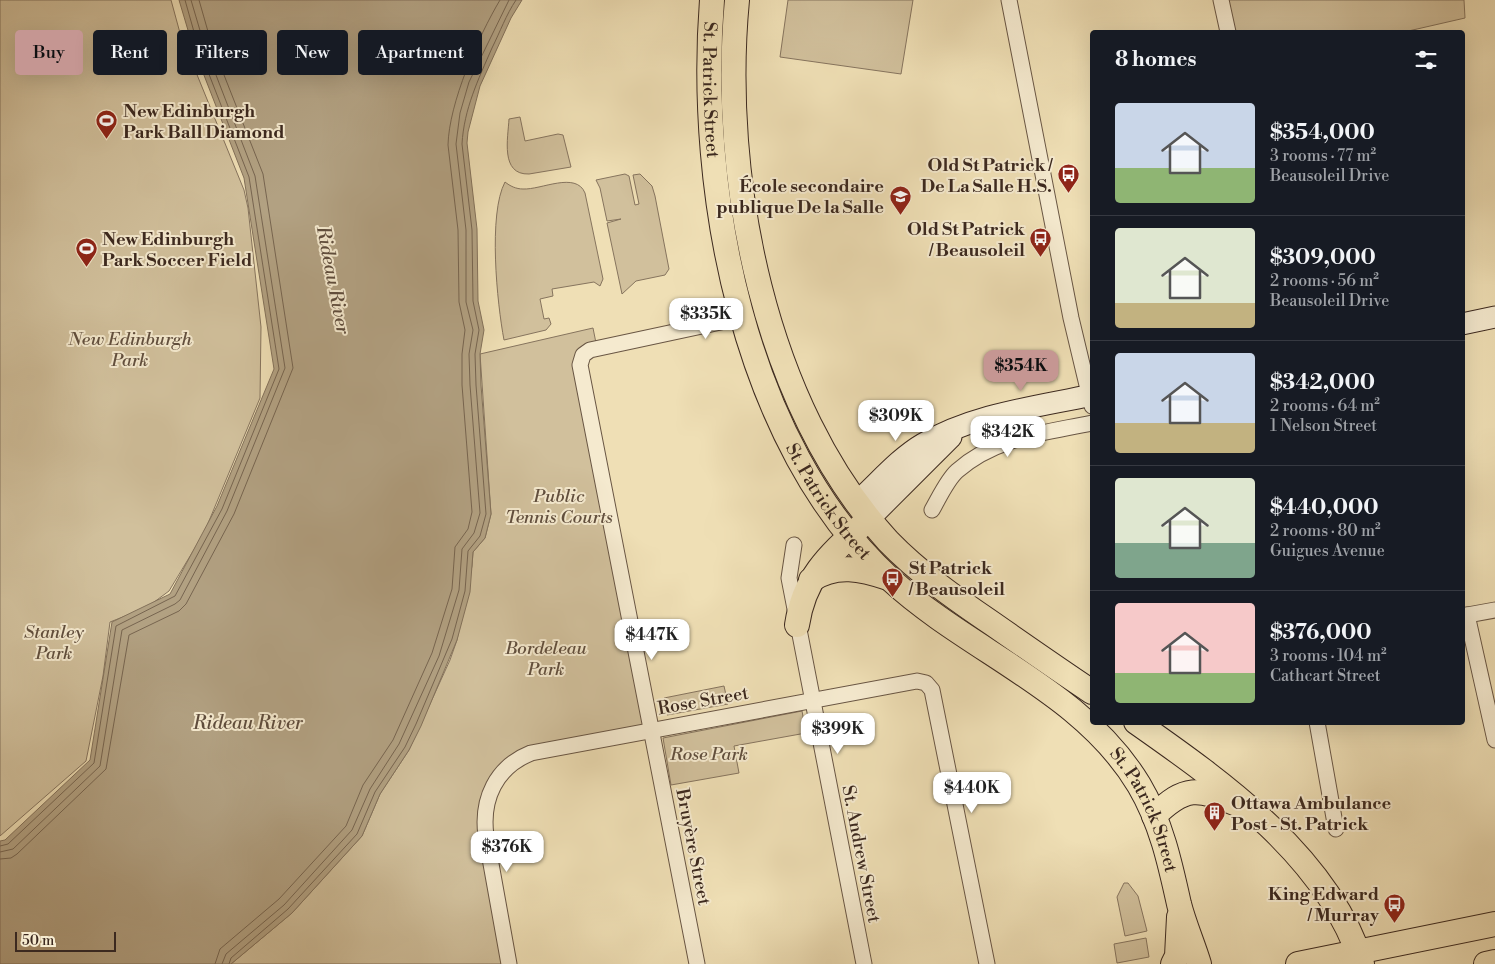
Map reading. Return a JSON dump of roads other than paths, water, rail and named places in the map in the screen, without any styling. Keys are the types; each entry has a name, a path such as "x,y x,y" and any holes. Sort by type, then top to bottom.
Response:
{"main road":[{"name":"St. Patrick Street","path":"712,0 709,101 713,161 724,238 744,317 769,396 785,431 805,469 844,528 890,579 928,609 1056,698 1088,723 1124,761 1140,786 1154,816 1172,869 1180,906 1199,964"},
{"name":"St. Patrick Street","path":"737,0 734,70 736,137 745,212 758,275 779,351 800,404 823,450 864,510 889,541 924,574 1090,691"},
{"path":"797,626 800,607 811,580 844,528 864,510"},
{"path":"811,580 820,574 846,569 866,571 890,579"},
{"path":"1140,725 1203,770 1252,810 1315,877 1342,917 1360,958"},
{"path":"1154,816 1176,796 1190,792 1213,795 1252,810"},
{"path":"1173,964 1177,956 1180,906"},
{"path":"1298,964 1360,958 1495,924"},
{"path":"1486,964 1495,962"}],"street":[{"path":"1009,0 1071,318 1090,391"},
{"path":"1222,0 1228,30"},
{"name":"Bruyère Street","path":"697,964 580,365 583,355 590,350 744,317"},
{"path":"1465,323 1495,317"},
{"path":"864,510 963,427 994,416 1090,399"},
{"path":"932,510 956,472 990,448 1025,436 1090,423"},
{"name":"St. Andrew Street","path":"794,545 789,578 797,626 864,964"},
{"path":"1495,610 1465,615 1495,740"},
{"name":"Rose Street","path":"509,964 485,828 488,799 496,780 514,761 531,753 650,729 916,681 926,683 932,690 987,964"},
{"path":"1318,725 1336,828"}],"water":[{"name":"Rideau River","path":"179,0 522,0 511,18 480,86 467,143 477,229 478,301 484,330 480,354 481,385 491,514 485,538 473,552 470,592 457,640 421,726 409,750 380,794 362,836 292,913 231,964 0,964 0,841 5,840 90,760 112,622 170,594 217,506 274,369 244,178 204,75 267,75 267,30 188,30"}],"place":[{"name":"New Edinburgh Park Ball Diamond","path":"107,140"},
{"name":"Old St Patrick / De La Salle H.S.","path":"1068,194"},
{"name":"École secondaire publique De la Salle","path":"900,215"},
{"name":"Old St Patrick / Beausoleil","path":"1041,258"},
{"name":"New Edinburgh Park Soccer Field","path":"86,268"},
{"name":"St Patrick / Beausoleil","path":"893,597"},
{"name":"Ottawa Ambulance Post - St. Patrick","path":"1215,832"},
{"name":"King Edward / Murray","path":"1395,923"}],"park label":[{"name":"New Edinburgh Park","path":"130,349"},
{"name":"Public Tennis Courts","path":"559,506"},
{"name":"Stanley Park","path":"54,642"},
{"name":"Bordeleau Park","path":"546,658"},
{"name":"Rose Park","path":"709,754"}]}
